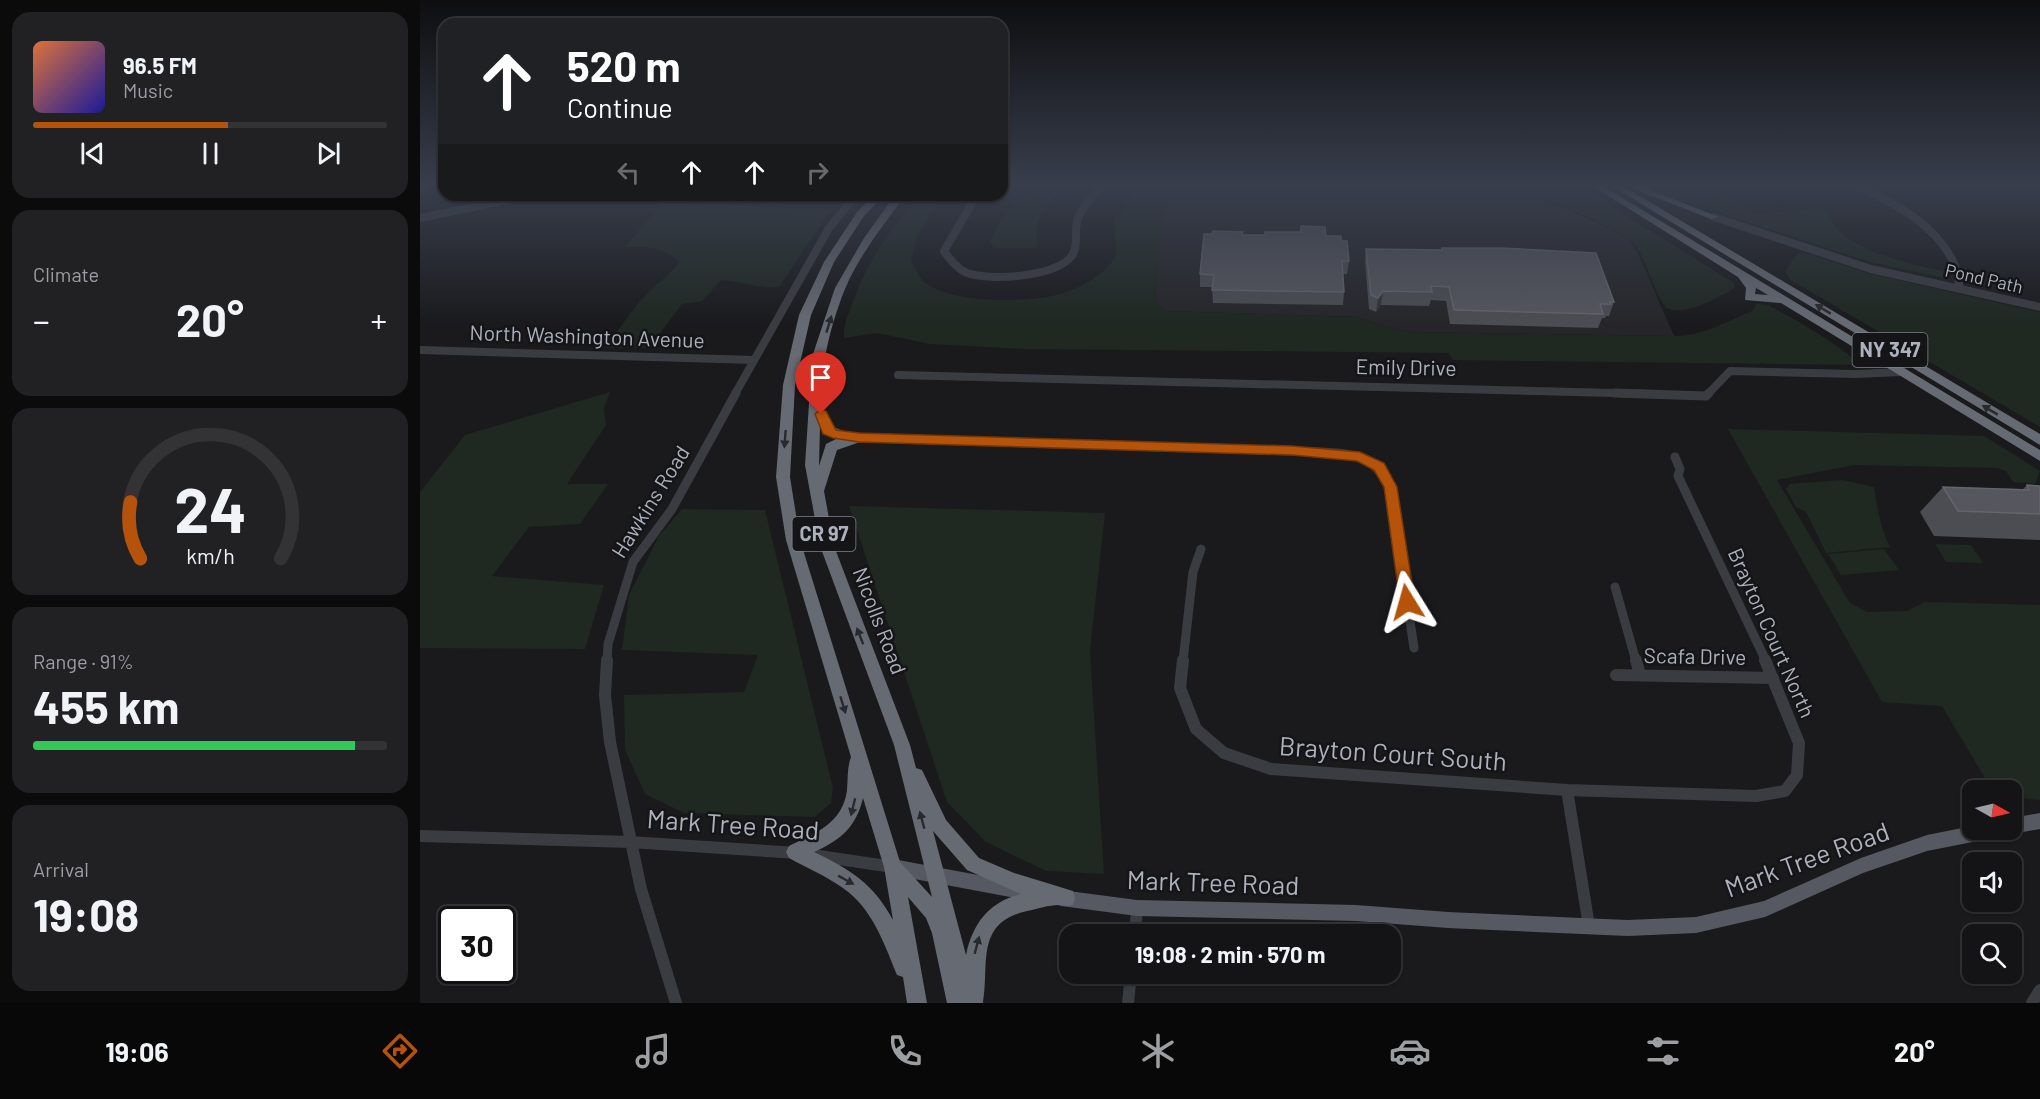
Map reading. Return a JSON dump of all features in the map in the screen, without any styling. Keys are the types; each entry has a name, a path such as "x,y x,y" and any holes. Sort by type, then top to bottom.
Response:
{"highway":[{"name":"CR 97","path":"848,232 829,262 805,315 789,385 783,477 794,540 893,867 917,1002"},
{"name":"Nicolls Road","path":"873,232 840,288 818,357 812,465 826,546 902,745 969,1003"},
{"name":"NY 347","path":"1672,232 2038,455"},
{"name":"NY 347","path":"1693,232 2040,440"},
{"path":"1697,232 1710,242"},
{"path":"1731,268 1751,288 1749,298 1768,298 1796,308"},
{"path":"816,401 828,431 859,438"},
{"path":"817,494 828,451 841,442 859,438"},
{"path":"902,745 940,826 973,864 1013,882 1061,898"},
{"path":"795,852 830,837 850,817 857,790 856,749"},
{"path":"795,852 855,885 872,903 894,940 917,1002"},
{"path":"893,867 933,912 941,933 957,1003"},
{"path":"974,1003 975,956 979,938 991,919 1006,908 1061,898"}],"main road":[{"path":"2022,824 2040,821"},
{"name":"Mark Tree Road","path":"893,867 937,877 1137,909 1356,913 1448,920 1628,928 1696,925 1765,909 1861,866 1927,843 1962,836"}],"street":[{"name":"Hawkins Road","path":"676,1003 649,918 630,842 610,742 605,695 608,644 633,562 672,509 827,232"},
{"path":"955,232 944,251 954,264 968,273 1019,277 1044,271 1068,261 1075,252 1075,232"},
{"name":"Pond Path","path":"1759,232 1871,269 2040,307"},
{"path":"1928,232 1947,249 1956,266 1960,289"},
{"name":"North Washington Avenue","path":"420,350 754,360"},
{"name":"Emily Drive","path":"898,375 1496,388 1706,396 1730,371 1856,374 1902,372"},
{"path":"859,438 1292,451 1350,454 1369,460 1383,472 1390,487 1414,648"},
{"name":"Brayton Court North","path":"1567,790 1756,796 1785,791 1797,775 1799,743 1773,678 1678,476 1680,469 1675,457"},
{"name":"Brayton Court South","path":"1201,549 1193,572 1180,688 1196,729 1224,753 1271,769 1567,790"},
{"path":"1615,587 1640,675"},
{"name":"Scafa Drive","path":"1616,675 1773,678"},
{"path":"1567,790 1589,926"},
{"name":"Mark Tree Road","path":"420,836 630,842 795,852 893,867"},
{"path":"1136,924 1137,909"},
{"path":"1128,1003 1130,984"},
{"path":"2032,1003 2040,990"}],"shaded area":[{"path":"638,232 816,232 779,287 721,280 702,301 682,304 649,348 605,348 639,303 679,262 661,250 625,247"},
{"path":"891,232 920,232 911,260 922,280 934,288 951,294 993,300 1037,298 1069,291 1103,272 1114,258 1115,232 1160,232 1155,299 1165,311 1356,317 1412,332 1674,336 1694,334 1714,328 1752,311 1757,304 1767,305 1816,332 1843,350 1857,365 1453,360 1448,353 1024,349 930,344 877,333 844,338 848,315 857,291 872,261"},
{"path":"995,232 1037,232 1038,246 1035,248 994,248 990,242"},
{"path":"1160,232 1616,232 1629,240 1637,251 1674,336 1412,332 1356,317 1165,311 1155,299"},
{"path":"1617,232 1652,232 1734,283 1735,287 1729,292 1690,309 1666,308 1657,293 1640,252"},
{"path":"1777,232 1841,232 1861,246 1877,253 1943,271 1943,278 1867,261"},
{"path":"1802,252 1871,274 2040,312 2040,427 1789,279 1785,271 1797,254"},
{"path":"610,392 604,408 606,425 567,484 608,484 580,524 529,527 492,576 604,585 585,649 420,648 420,492 465,435"},
{"path":"1728,429 1984,436 2040,471 2035,484 2013,482 2006,471 1997,468 1854,465 1777,480 1850,603 1868,612 1907,611 1925,602 2040,605 2040,800 2022,798 2022,780 1986,780 1942,706 1882,702"},
{"path":"1842,480 1874,487 1882,526 1890,547 1826,553 1806,512 1796,507 1786,489 1790,484"},
{"path":"849,506 1105,513 1090,651 1104,874 1046,871 986,842 947,802"},
{"path":"682,509 765,510 833,788 831,803 815,817 684,813 645,794 625,750 624,695 744,692 758,655 622,650 629,595 659,536"},
{"path":"1935,544 1971,545 1983,563 1946,562"},
{"path":"1884,549 1899,570 1841,575 1828,554"}],"building":[{"path":"1237,232 1243,232 1242,235 1265,235 1265,232 1326,232 1326,236 1341,236 1341,241 1347,241 1349,261 1342,261 1344,292 1212,290 1214,275 1200,274 1204,234"},
{"path":"1442,248 1502,248 1596,253 1614,302 1600,304 1603,314 1454,310 1449,287 1431,286 1432,292 1383,291 1378,298 1371,295 1366,249 1442,250"},
{"path":"2027,485 2040,486 2040,514 1958,511 1943,487 2029,490"}],"route":[{"path":"821,414 828,431 833,434 859,438 1292,451 1350,454 1360,457 1379,467 1390,487 1407,602"}]}
